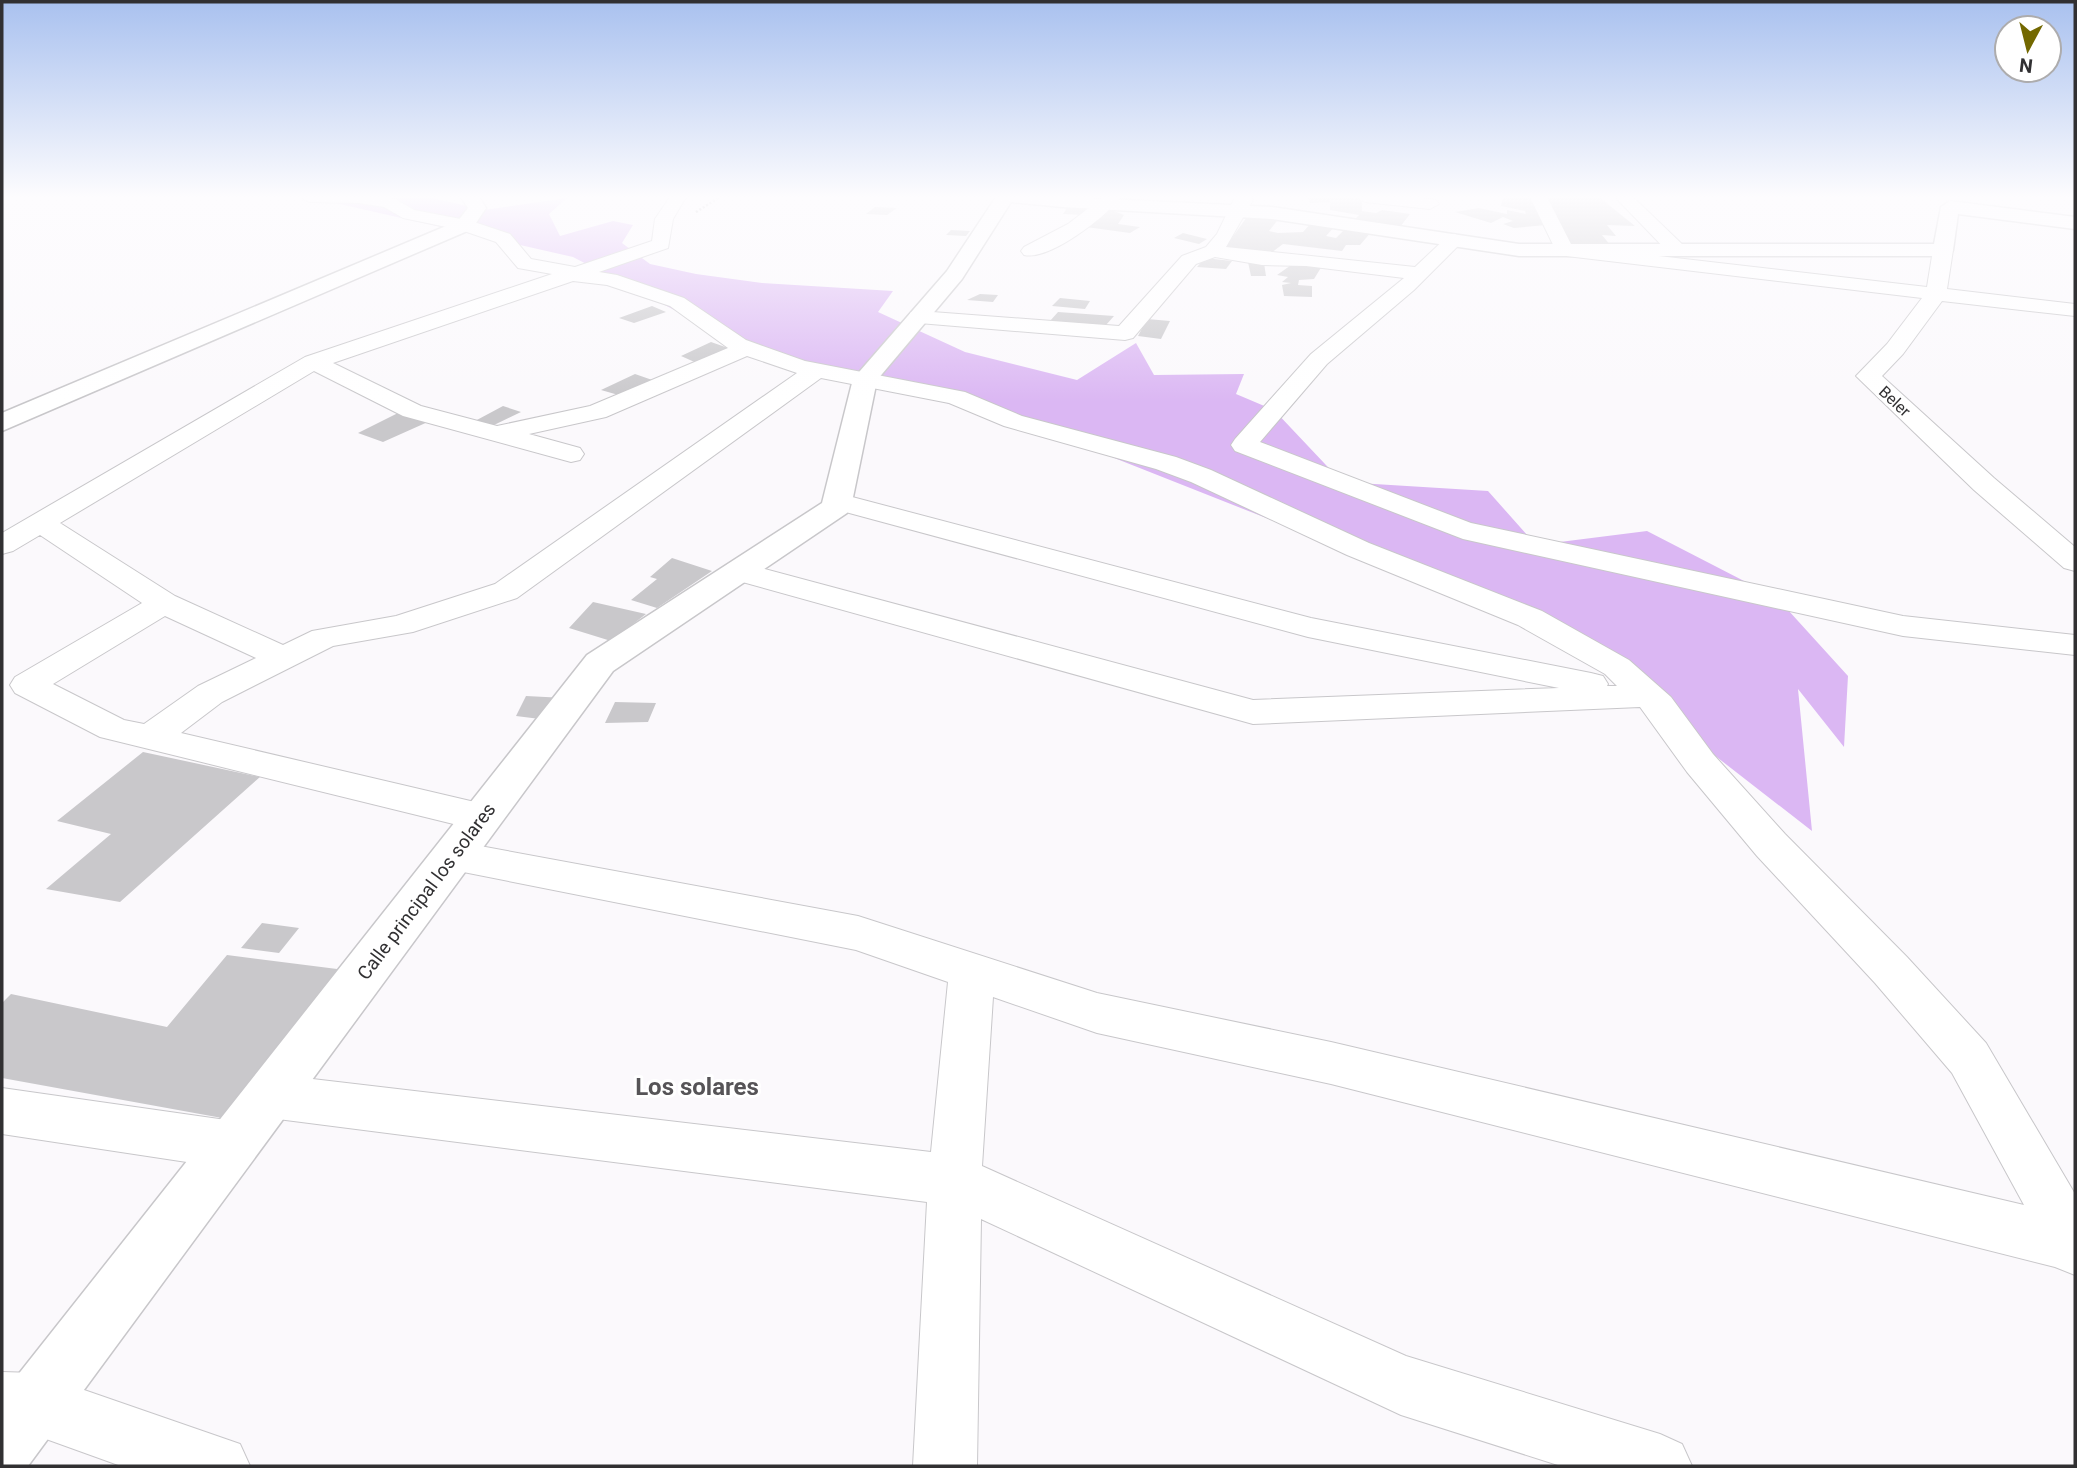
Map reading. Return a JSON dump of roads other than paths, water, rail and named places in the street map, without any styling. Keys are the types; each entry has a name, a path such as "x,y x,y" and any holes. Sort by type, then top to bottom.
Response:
{"main road":[{"path":"2,423 347,266"},
{"path":"837,501 865,379 962,266"},
{"name":"Calle principal los solares","path":"13,1418 233,1145 600,663 836,507 837,501"}],"street":[{"path":"534,266 569,271 575,275 610,279 677,302 747,348 800,367 956,397 1013,421 1166,463 1215,481 1358,549 1530,618 1617,667 1658,705 1700,763 1771,845 1891,970 1969,1058 2029,1161 2074,1246"},
{"path":"2,545 313,362 601,266"},
{"path":"919,317 1125,333 1184,266"},
{"path":"1351,266 1420,274"},
{"path":"1429,266 1320,359 1244,445 1463,530 1903,626 2075,645"},
{"path":"1690,266 2075,310"},
{"name":"Beler","path":"1941,266 1936,294 1895,349 1868,376 1984,484 2075,562"},
{"path":"496,433 597,412 747,348"},
{"path":"313,362 412,411 571,454"},
{"path":"150,738 210,694 324,638 401,625 506,591 817,370"},
{"path":"837,501 1308,627 1647,696"},
{"path":"41,523 164,603 283,658"},
{"path":"739,570 1253,712 1647,696"},
{"path":"164,603 27,685 113,729 482,817"},
{"path":"453,856 858,933 1097,1013 1331,1063 2074,1246"},
{"path":"945,1466 955,1180 972,971"},
{"path":"270,1096 955,1180 1401,1385 1660,1466"},
{"path":"2,1111 233,1145"},
{"path":"13,1418 154,1447 218,1466"}],"district":[{"name":"Los solares","path":"697,1087"}]}
